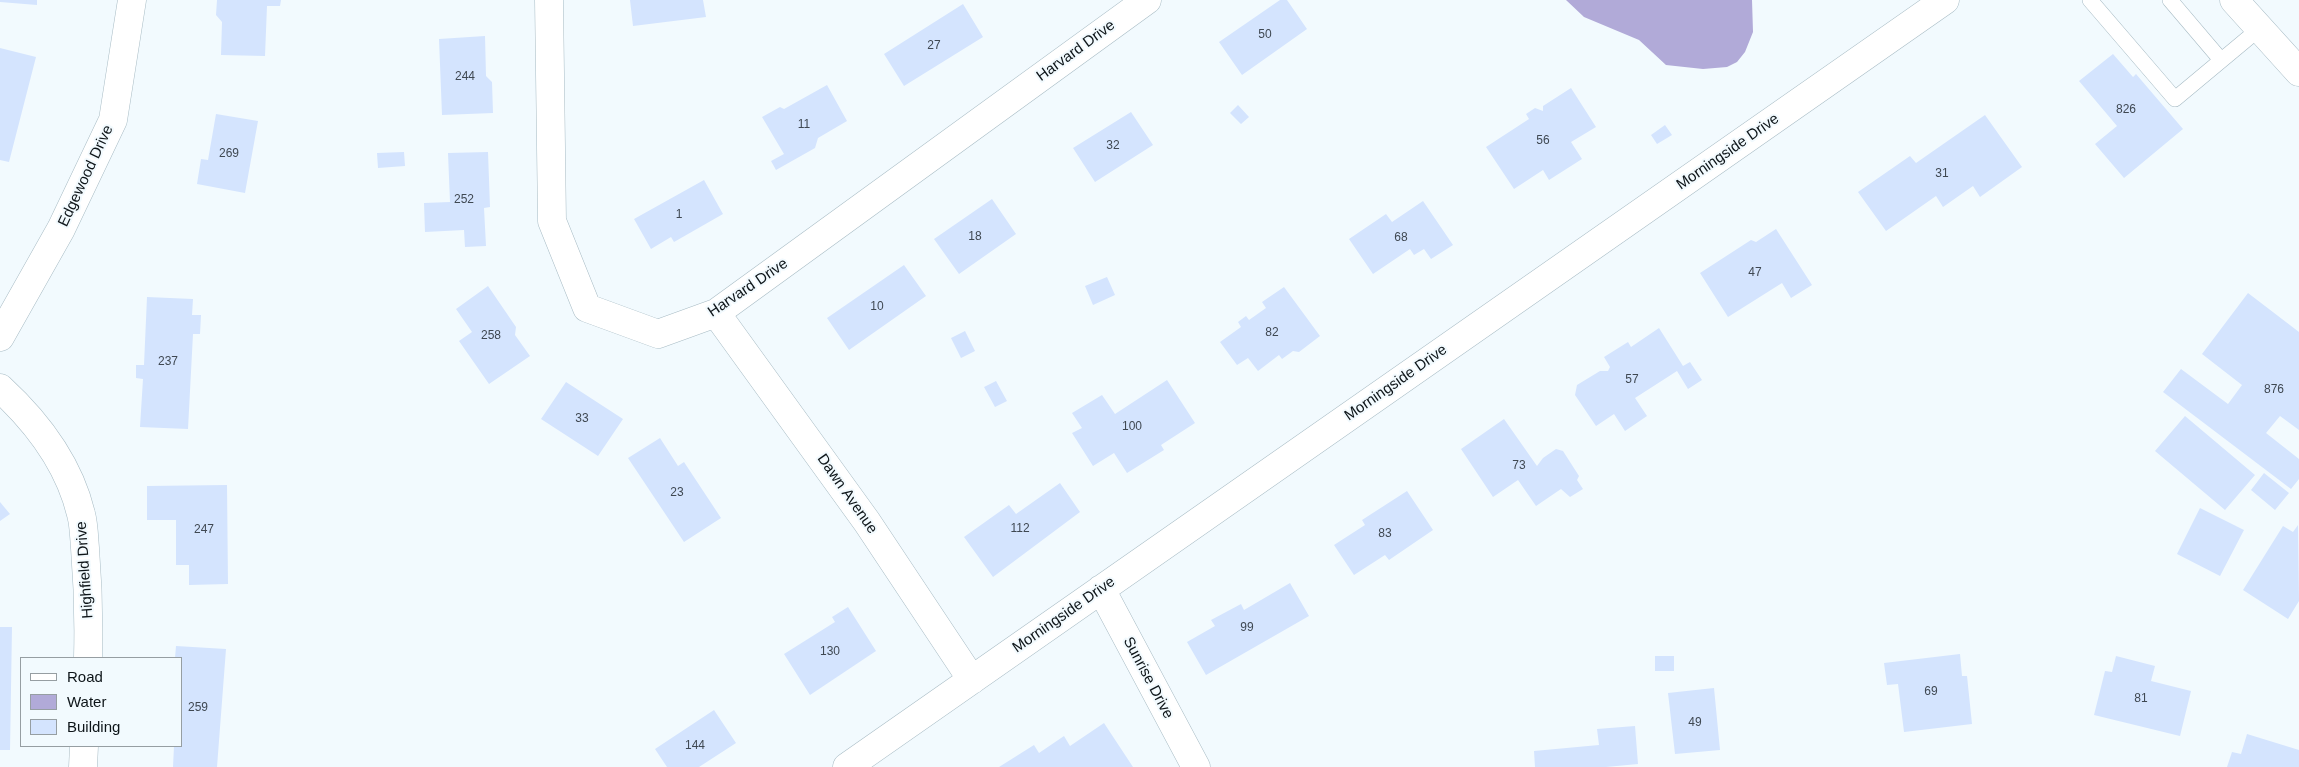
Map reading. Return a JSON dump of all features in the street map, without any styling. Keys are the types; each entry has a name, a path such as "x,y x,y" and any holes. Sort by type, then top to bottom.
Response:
{"street":[{"name":"Edgewood Drive","path":"0,337 61,229 113,120 132,0"},
{"name":"Harvard Drive","path":"549,0 552,221 587,308 658,334 716,313 1147,0"},
{"name":"Morningside Drive","path":"847,767 1946,0"},
{"path":"2234,0 2299,72"},
{"name":"Dawn Avenue","path":"716,313 868,522 972,680"},
{"name":"Highfield Drive","path":"0,388 20,406 51,445 70,480 81,515 87,574 88,657"},
{"name":"Sunrise Drive","path":"1101,589 1196,767"},
{"path":"83,767 84,747"}],"lane":[{"path":"2170,0 2221,60"},
{"path":"2095,2 2175,99 2259,29"}],"water":[{"path":"1566,0 1752,0 1753,32 1745,52 1737,62 1727,67 1703,69 1666,65 1639,40 1584,17"}],"building":[{"path":"0,0 37,0 37,5 0,2"},
{"path":"217,0 281,0 280,6 267,6 265,56 221,55 222,22 216,15"},
{"path":"630,0 703,0 706,17 633,26"},
{"path":"1280,0 1287,0 1307,29 1242,75 1219,42"},
{"path":"963,4 983,37 904,86 884,54"},
{"path":"485,36 486,76 492,82 493,113 442,115 439,39"},
{"path":"0,48 36,57 9,162 0,160"},
{"path":"2113,54 2133,77 2136,74 2183,129 2124,178 2095,144 2117,126 2079,81"},
{"path":"827,85 847,121 818,138 815,148 776,170 771,161 784,154 762,117 780,107 784,109"},
{"path":"1571,88 1596,127 1571,142 1582,159 1549,180 1543,170 1514,189 1486,147 1529,119 1526,114 1535,108 1543,111 1543,106"},
{"path":"1238,105 1249,117 1241,124 1230,113"},
{"path":"1131,112 1153,145 1095,182 1073,148"},
{"path":"216,114 258,121 245,193 197,184 201,159 208,160"},
{"path":"1985,115 2022,167 1980,197 1973,186 1943,207 1936,196 1886,231 1858,192 1910,156 1916,163"},
{"path":"1665,125 1672,135 1657,144 1651,135"},
{"path":"404,152 405,166 378,168 377,153"},
{"path":"488,152 490,207 484,208 486,246 465,247 464,230 425,232 424,203 450,202 448,153"},
{"path":"704,180 723,214 674,242 671,237 651,249 634,219"},
{"path":"992,199 1016,234 959,274 934,239"},
{"path":"1423,201 1453,245 1431,259 1424,249 1414,255 1410,249 1373,274 1349,239 1386,214 1392,222"},
{"path":"1776,229 1812,285 1791,298 1782,283 1728,317 1700,273 1751,240 1756,242"},
{"path":"904,265 926,296 849,350 827,318"},
{"path":"1107,277 1115,295 1093,305 1085,286"},
{"path":"488,286 516,327 515,335 530,356 489,384 459,341 472,332 456,309"},
{"path":"1284,287 1320,336 1299,352 1293,351 1282,359 1279,355 1258,371 1248,358 1237,365 1220,342 1241,327 1238,322 1246,316 1249,320 1266,308 1262,302"},
{"path":"2248,293 2299,332 2299,430 2280,416 2266,433 2299,459 2299,479 2291,489 2163,392 2181,369 2228,404 2242,385 2202,354"},
{"path":"147,297 193,299 192,315 201,315 200,334 193,334 188,429 140,427 143,379 136,378 136,365 144,365"},
{"path":"1659,328 1683,366 1690,362 1702,380 1688,389 1677,371 1635,398 1647,416 1625,431 1614,414 1596,426 1575,395 1577,385 1600,371 1608,371 1610,367 1604,357 1628,342 1631,347"},
{"path":"965,331 975,351 961,358 951,338"},
{"path":"1167,380 1195,423 1161,445 1164,450 1127,473 1114,453 1093,466 1072,433 1082,428 1072,413 1102,395 1115,414"},
{"path":"996,381 1007,401 995,407 984,387"},
{"path":"566,382 623,419 598,456 541,419"},
{"path":"2185,416 2255,475 2225,510 2155,451"},
{"path":"1504,419 1537,466 1543,458 1556,449 1563,451 1579,476 1577,480 1583,489 1570,497 1561,489 1536,506 1518,480 1493,497 1461,449"},
{"path":"660,438 678,466 684,462 721,518 684,542 628,458"},
{"path":"2264,473 2289,493 2275,510 2251,490"},
{"path":"1060,483 1080,512 993,577 964,537 1009,505 1016,514"},
{"path":"227,485 228,584 189,585 189,565 176,565 176,520 147,520 147,486"},
{"path":"1407,491 1433,530 1389,560 1385,555 1354,575 1334,545 1365,525 1362,520"},
{"path":"0,502 10,514 0,521"},
{"path":"2200,508 2244,530 2220,576 2177,554"},
{"path":"2298,525 2299,601 2288,619 2243,590 2283,526 2293,532"},
{"path":"1290,583 1309,616 1206,675 1187,642 1215,626 1211,620 1241,604 1244,610"},
{"path":"848,607 876,651 810,695 784,654 835,622 832,617"},
{"path":"0,627 12,627 10,750 0,750"},
{"path":"176,646 226,649 217,767 173,767 174,747 182,747 182,657 175,657"},
{"path":"1960,654 1962,676 1967,676 1972,724 1904,732 1898,684 1887,685 1884,663"},
{"path":"1655,656 1674,656 1674,671 1655,671"},
{"path":"2116,656 2155,666 2151,681 2191,691 2180,736 2094,715 2105,671 2112,672"},
{"path":"1714,688 1720,750 1675,754 1668,693"},
{"path":"714,710 736,743 699,767 667,767 655,749"},
{"path":"1104,723 1133,767 999,767 1034,745 1039,753 1064,736 1070,746"},
{"path":"1635,726 1638,764 1606,767 1535,767 1534,751 1599,745 1597,729"},
{"path":"2247,734 2299,750 2299,767 2227,767 2232,752 2241,754"}]}
